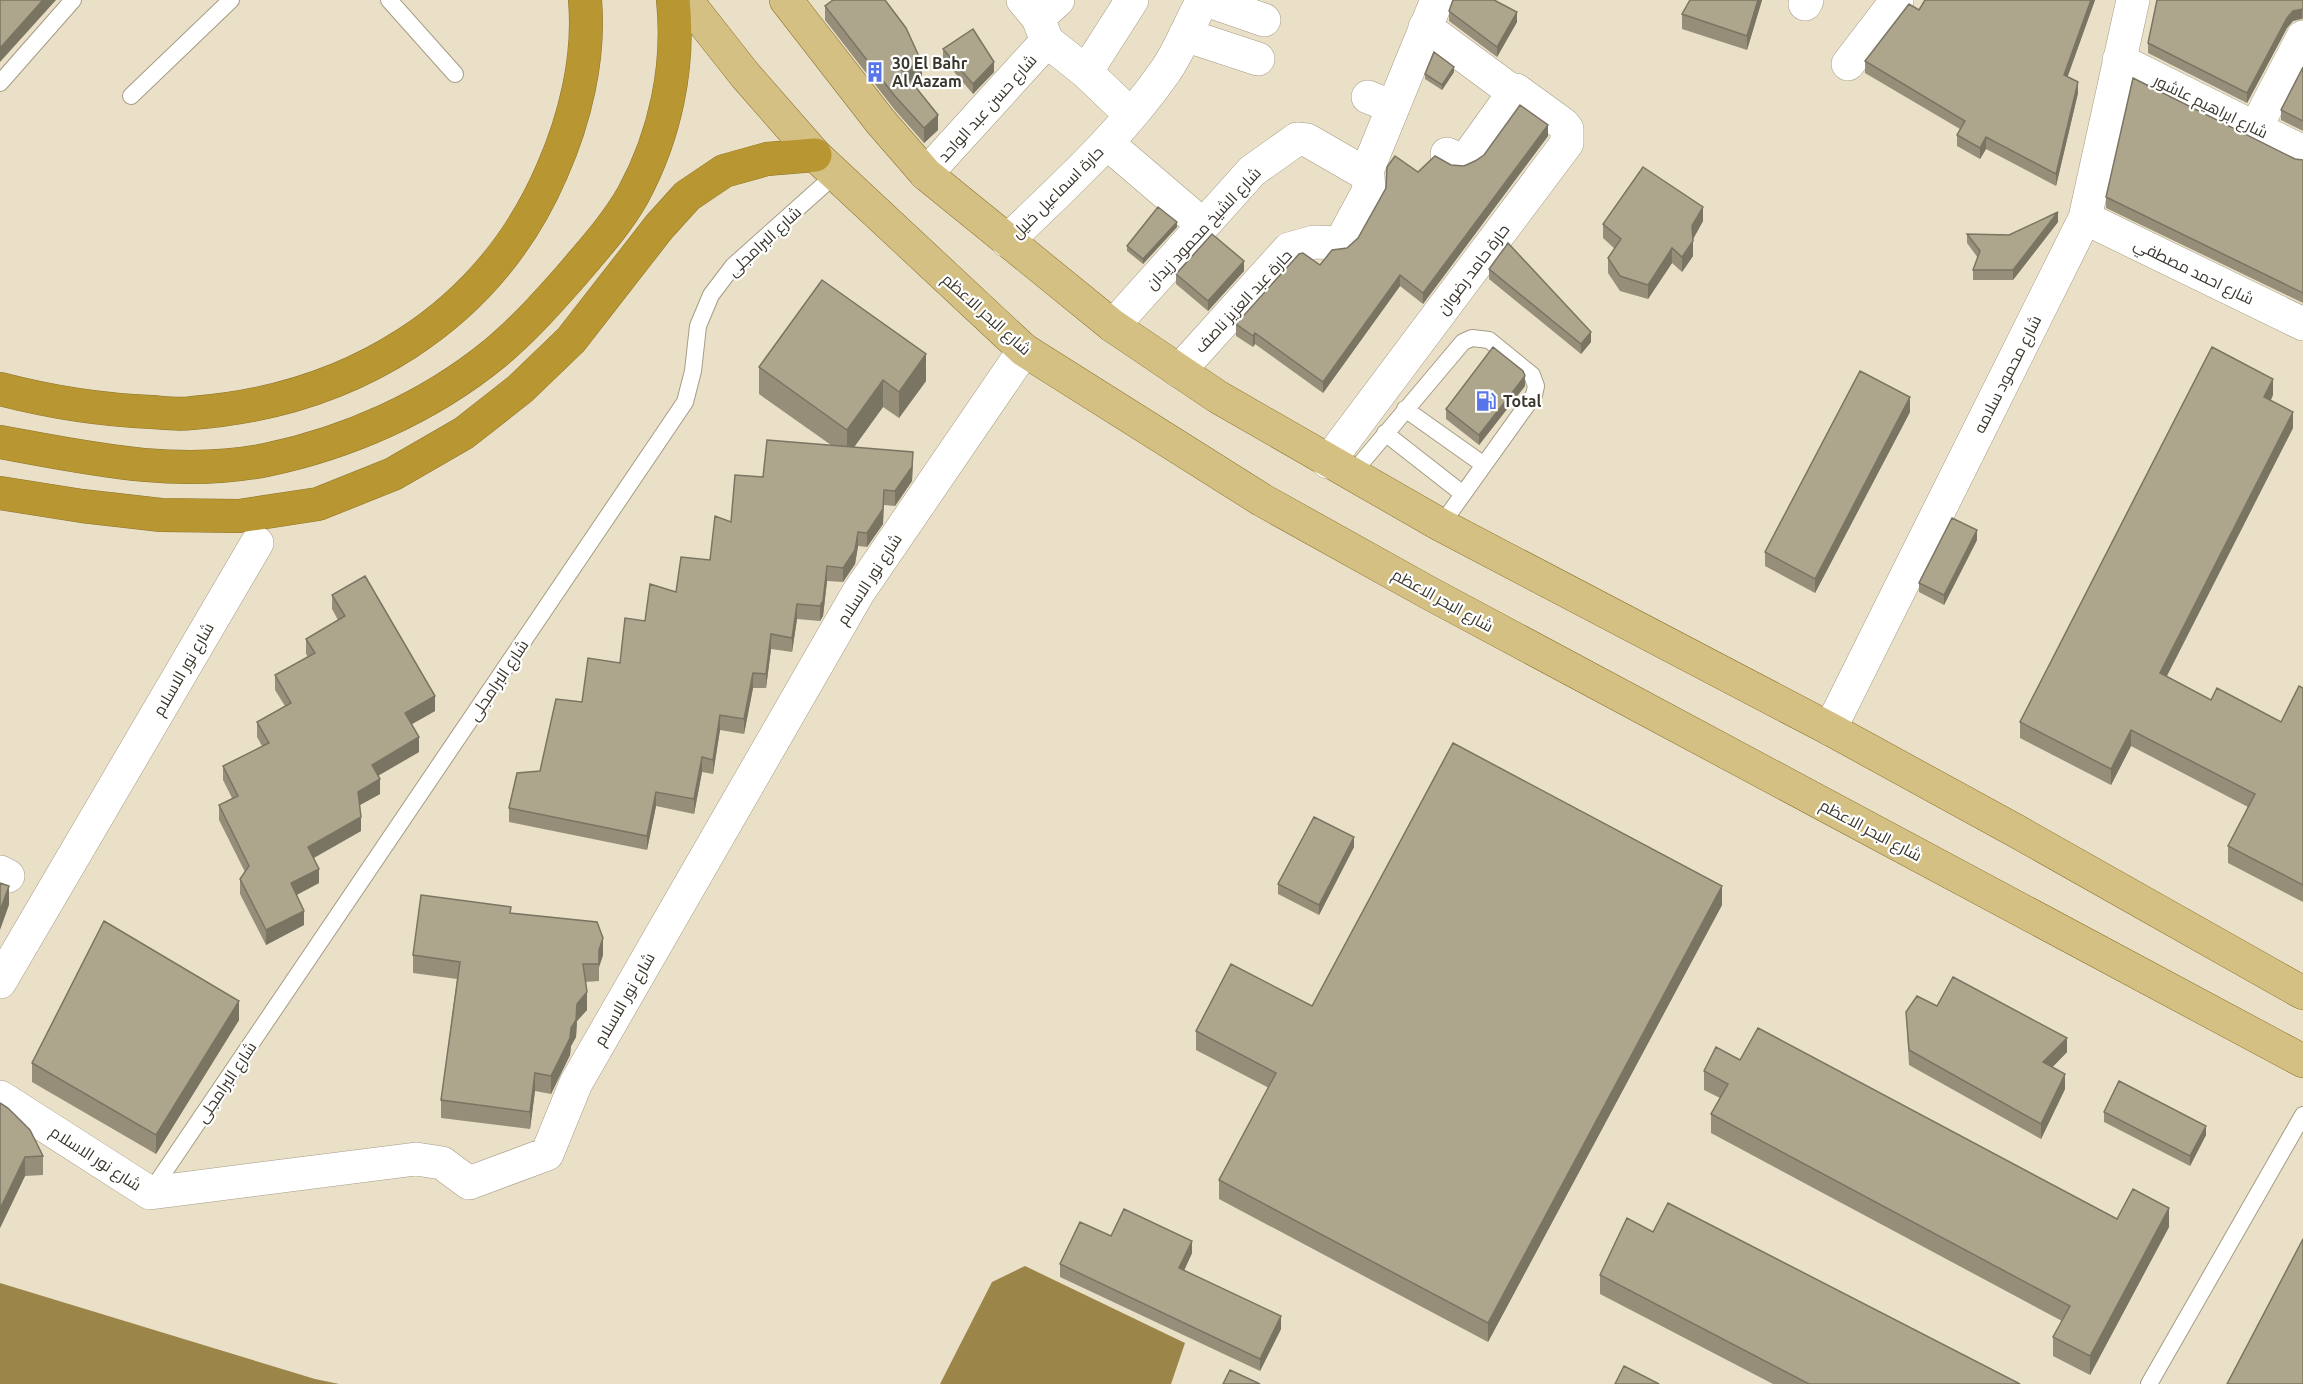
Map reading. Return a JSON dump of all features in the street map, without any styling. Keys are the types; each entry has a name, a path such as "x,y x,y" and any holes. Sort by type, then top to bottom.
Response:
{"highway":[{"path":"0,389 36,398 114,410 190,414 267,404 340,380 408,344 467,297 508,249 542,196 566,138 581,77 585,0"},
{"path":"0,442 138,465 201,466 264,460 326,445 385,421 442,391 494,354 541,310 599,243 633,195 657,142 672,85 676,27 673,0"},
{"path":"0,493 161,515 240,516 318,504 393,474 464,433 520,389 571,340 659,227 687,196 724,171 767,159 825,165"}],"main road":[{"name":"شارع البحر الاعظم","path":"686,0 745,75 825,165 1024,350 1262,500 1429,593 2303,1061"},
{"path":"788,1 880,121 926,174 1113,326 1218,397 1441,525 1830,729 2303,993"}],"street":[{"path":"1086,72 1132,0"},
{"name":"حارة اسماعيل خليل","path":"1007,241 1107,143 1131,116 1165,72 1204,0 1264,20"},
{"path":"1848,64 1897,0"},
{"name":"شارع محمود سلامه","path":"1830,729 2085,218 2133,0"},
{"path":"1364,171 1369,166 1381,102 1431,14"},
{"name":"حارة حامد رضوان","path":"1340,469 1567,143 1567,129 1563,124 1515,90 1511,91 1431,14"},
{"path":"1041,15 1086,72 1131,116"},
{"name":"شارع حسن عبد الواحد","path":"926,174 1041,15"},
{"path":"1185,35 1258,59"},
{"path":"2256,127 2303,37"},
{"name":"شارع ابراهيم عاشور","path":"2119,60 2303,152"},
{"path":"1447,154 1458,159 1469,155 1510,99 1511,91"},
{"name":"شارع الشيخ محمود زيدان","path":"1113,326 1252,171 1296,139 1307,140 1364,171"},
{"name":"حارة اسماعيل خليل","path":"1107,143 1203,225"},
{"name":"حارة عبد العزيز ناصف","path":"1179,371 1289,249 1314,242 1337,243 1342,240 1369,190 1368,176 1364,171"},
{"name":"شارع احمد مصطفي","path":"2085,218 2303,324"},
{"name":"شارع نور الاسلام","path":"0,1097 150,1193 416,1159 441,1164 469,1183 547,1154 576,1083 858,593 1024,350"},
{"name":"شارع نور الاسلام","path":"0,982 256,543"}],"lane":[{"path":"0,83 73,0"},
{"path":"130,96 231,0"},
{"path":"389,0 455,74"},
{"name":"شارع البرامجلى","path":"150,1193 686,402 693,372 698,326 711,295 733,266 825,165"},
{"path":"1340,469 1385,434 1463,342 1472,338 1489,340 1532,375 1536,386 1534,395 1441,525"},
{"path":"1405,410 1484,465"},
{"path":"1385,434 1463,494"},
{"path":"2149,1384 2303,1115"}],"shaded area":[{"path":"1025,1266 1185,1343 1171,1384 940,1384 992,1282"},
{"path":"0,1283 315,1379 339,1384 0,1384"}],"building":[{"path":"0,0 43,0 0,48"},
{"path":"833,0 885,0 906,28 922,63 901,69 938,115 924,128 894,95 825,6"},
{"path":"1453,0 1494,0 1517,12 1497,47 1449,11"},
{"path":"1690,0 1758,0 1747,36 1682,14"},
{"path":"1925,0 2091,0 2064,75 2078,82 2056,174 1986,137 1980,148 1957,135 1965,121 1865,61 1909,4 1919,10"},
{"path":"2157,0 2303,0 2303,9 2293,11 2287,18 2247,93 2148,43"},
{"path":"973,29 994,62 973,84 943,49"},
{"path":"1434,52 1454,67 1442,85 1425,74"},
{"path":"2303,67 2303,121 2281,110"},
{"path":"2133,78 2295,159 2303,160 2303,293 2106,197"},
{"path":"1520,105 1548,125 1423,293 1400,275 1323,382 1255,333 1253,336 1236,324 1299,254 1303,253 1320,265 1332,250 1347,248 1358,238 1386,188 1387,167 1395,156 1418,172 1435,156 1451,165 1464,166 1484,155"},
{"path":"1643,167 1703,207 1692,226 1693,241 1682,257 1672,248 1648,285 1620,276 1608,258 1621,239 1603,224"},
{"path":"1158,207 1177,222 1143,259 1127,246"},
{"path":"2058,212 2013,270 1973,270 1980,251 1967,234 2009,235"},
{"path":"1212,234 1244,261 1208,301 1176,274"},
{"path":"1508,243 1591,332 1581,344 1489,269"},
{"path":"822,280 926,354 899,392 883,380 847,430 759,367"},
{"name":"Total","path":"1493,347 1523,371 1525,376 1479,435 1446,409"},
{"path":"2212,347 2273,379 2264,397 2293,412 2160,673 2211,700 2217,688 2281,722 2299,686 2303,688 2303,885 2228,846 2255,794 2131,730 2111,769 2020,722"},
{"path":"1860,371 1910,397 1815,579 1765,552"},
{"path":"767,440 913,452 912,467 895,491 884,490 883,509 867,533 858,532 855,550 843,568 827,566 823,601 820,606 797,604 792,638 771,634 766,674 753,673 744,719 720,715 713,760 702,757 694,799 656,792 647,836 509,808 517,773 540,771 556,699 582,702 588,658 620,663 625,618 645,621 650,584 676,592 681,557 710,560 715,516 731,522 735,475 763,477"},
{"path":"1952,518 1977,530 1944,595 1919,583"},
{"path":"365,576 435,696 405,713 419,737 372,765 380,779 358,792 361,817 308,847 319,869 291,883 304,911 266,930 240,879 249,866 219,805 238,796 223,766 269,743 257,722 291,703 275,675 315,653 306,639 345,616 332,595"},
{"path":"1453,743 1722,886 1488,1323 1219,1180 1276,1073 1196,1031 1231,964 1312,1006"},
{"path":"1314,817 1354,837 1319,905 1278,884"},
{"path":"0,883 9,886 0,911"},
{"path":"421,895 511,907 510,913 597,922 603,938 599,950 599,964 583,964 587,992 577,1004 576,1020 571,1028 570,1038 551,1076 535,1073 530,1112 441,1100 460,962 413,955"},
{"path":"104,921 239,1001 156,1135 32,1063"},
{"path":"1953,977 2067,1038 2043,1062 2065,1074 2041,1124 1909,1050 1906,1012 1917,996 1937,1006"},
{"path":"1758,1028 2117,1219 2133,1189 2169,1208 2090,1356 2053,1337 2070,1306 1711,1114 1728,1084 1704,1071 1716,1047 1740,1060"},
{"path":"2119,1081 2206,1126 2190,1156 2104,1112"},
{"path":"0,1103 30,1130 43,1156 25,1157 0,1209"},
{"path":"1668,1203 2020,1384 1809,1384 1600,1275 1627,1218 1653,1232"},
{"path":"1124,1209 1192,1241 1179,1268 1281,1316 1260,1359 1060,1264 1080,1222 1111,1236"},
{"path":"2303,1239 2303,1384 2227,1384"},
{"path":"1624,1366 1659,1384 1615,1384"},
{"path":"1230,1370 1260,1384 1223,1384"}],"place":[{"name":"30 El Bahr Al Aazam","path":"875,72"},
{"name":"Total","path":"1486,401"}]}
